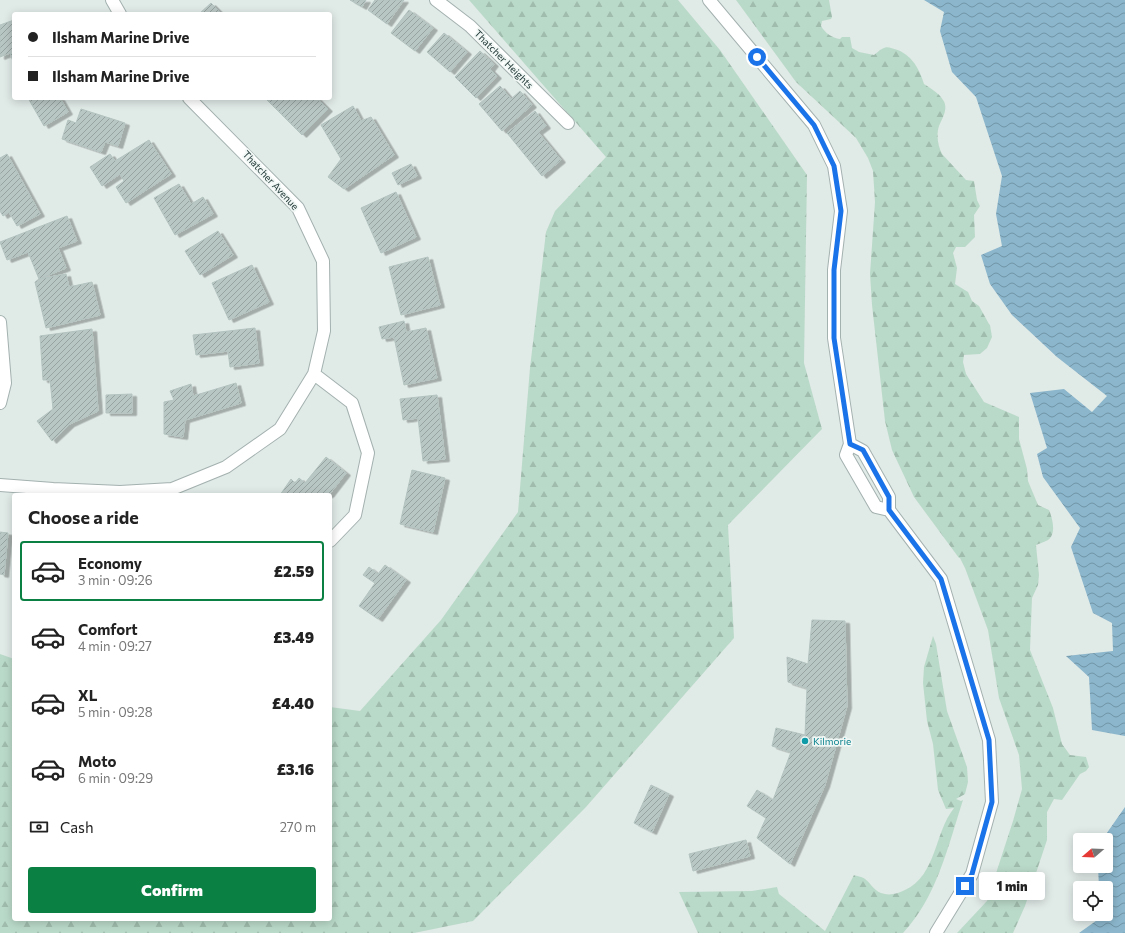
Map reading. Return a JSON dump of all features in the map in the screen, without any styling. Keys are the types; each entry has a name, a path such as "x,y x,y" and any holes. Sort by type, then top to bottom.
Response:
{"street":[{"path":"112,0 119,12"},
{"name":"Thatcher Heights","path":"436,0 470,26 568,123"},
{"path":"709,0 814,125 834,166 841,211 834,270 834,338 850,444 846,456 876,507 889,510"},
{"name":"Thatcher Avenue","path":"0,485 113,492 172,489 226,467 280,429 314,374 324,331 324,261 298,208 191,100"},
{"path":"0,322 5,383 0,403"},
{"path":"314,374 352,403 368,453 355,515 332,539"},
{"path":"850,444 863,450 889,497 889,510 941,579 989,740 992,802 972,874 936,933"}],"green space":[{"path":"469,0 678,0 720,50 807,175 804,363 822,429 728,525 734,638 586,807 473,921 414,933 0,933 0,654 12,658 12,921 332,921 332,707 360,711 441,620 518,512 530,368 546,232 555,211 606,157"},
{"path":"736,0 829,0 832,17 831,19 822,21 821,26 829,35 840,39 842,37 850,37 852,48 859,52 874,55 881,49 889,47 903,53 913,61 924,84 939,95 945,103 945,110 938,133 942,154 966,180 974,181 977,200 980,206 974,215 975,237 965,247 956,247 953,253 957,268 955,284 968,292 972,301 979,306 990,325 992,337 987,348 980,354 964,355 963,362 966,374 984,402 1019,417 1019,439 1027,469 1028,481 1038,505 1049,510 1053,525 1051,537 1047,541 1036,545 1039,575 1038,585 1032,598 1030,650 1053,708 1062,744 1070,755 1086,757 1089,767 1086,771 1080,774 1062,800 1054,799 1047,812 1047,840 1025,906 1013,933 957,933 987,901 1022,789 1019,755 999,698 988,630 965,568 960,558 914,497 892,450 885,421 872,305 870,274 875,202 873,171 868,158 856,138 796,82"},
{"path":"933,636 936,644 947,711 967,767 968,782 965,794 956,799 961,801 963,800 940,870 925,904 915,919 903,933 698,933 679,892 752,891 777,887 779,894 825,931 854,875 864,878 878,892 890,894 905,890 915,883 923,874 934,853 947,818 954,808 946,809 938,790 933,744 927,721 923,683 924,667"}],"water":[{"path":"924,0 1125,0 1125,736 1092,730 1089,677 1066,656 1113,651 1112,623 1093,613 1071,547 1080,528 1043,477 1037,454 1047,448 1030,393 1064,389 1092,412 1107,396 1057,357 1012,315 990,284 981,255 1002,246 996,214 1002,176 976,97 952,72 940,31 944,12"},
{"path":"1125,807 1125,933 1079,933 1096,921 1113,921 1113,881 1099,881 1098,873 1113,873 1113,833 1107,833"}],"building":[{"path":"350,0 366,0 362,7"},
{"path":"375,0 404,0 387,24 368,10"},
{"path":"211,3 220,12 201,12"},
{"path":"409,10 433,28 415,51 391,33"},
{"path":"12,21 12,58 10,53 0,57 0,25"},
{"path":"444,33 467,52 450,72 427,52"},
{"path":"480,51 494,64 490,69 497,76 476,98 455,77"},
{"path":"500,86 511,99 520,91 532,105 502,131 479,104"},
{"path":"29,100 61,100 68,112 44,126"},
{"path":"267,100 319,100 328,109 302,135"},
{"path":"353,106 361,121 371,117 394,155 344,189 328,177 341,159 321,125"},
{"path":"81,109 125,123 118,146 105,142 101,152 62,139 68,120 76,123"},
{"path":"535,111 546,126 538,132 561,160 542,176 507,133"},
{"path":"149,140 171,174 126,203 116,187 124,181 120,174 102,186 90,167 110,154 115,161"},
{"path":"7,154 40,214 17,226 9,212 3,216 0,211 0,158"},
{"path":"411,164 417,176 398,185 392,173"},
{"path":"179,184 191,204 203,197 213,214 175,235 154,198"},
{"path":"396,192 416,237 381,253 361,208"},
{"path":"67,216 77,241 58,248 66,268 39,279 28,252 7,260 0,242"},
{"path":"218,231 233,255 200,275 185,251"},
{"path":"428,257 440,305 401,315 389,267"},
{"path":"252,265 269,302 229,320 212,283"},
{"path":"66,274 69,287 92,282 100,315 46,328 35,282 39,279"},
{"path":"404,321 406,332 426,328 437,378 404,385 394,337 382,339 379,327"},
{"path":"255,328 259,363 230,367 228,351 196,355 193,335"},
{"path":"92,329 98,411 70,424 52,441 37,421 53,409 50,380 43,380 40,336"},
{"path":"236,383 241,403 185,420 183,437 164,434 164,402 174,400 170,391 191,384 193,396"},
{"path":"132,394 132,413 106,413 106,395"},
{"path":"437,395 445,459 423,461 418,418 403,420 400,399"},
{"path":"326,457 346,473 331,493 281,493 291,479 295,483 299,478 305,483"},
{"path":"412,470 445,478 433,532 400,524"},
{"path":"0,532 8,533 4,575 0,574"},
{"path":"385,565 406,580 378,619 359,606 375,583 363,575 369,567 378,574"},
{"name":"Kilmorie","path":"812,620 845,621 847,706 825,785 790,864 757,838 766,818 747,806 757,790 773,800 791,752 772,746 776,728 805,735 807,688 788,682 787,657 808,664"},
{"path":"651,785 669,794 652,832 634,823"},
{"path":"746,840 750,856 693,871 689,854"}],"place":[{"name":"Kilmorie","path":"805,741"}],"route":[{"path":"757,57 814,125 834,166 841,211 834,270 834,338 850,444 863,450 889,497 889,510 941,579 989,740 992,802 972,874 965,886"}]}
